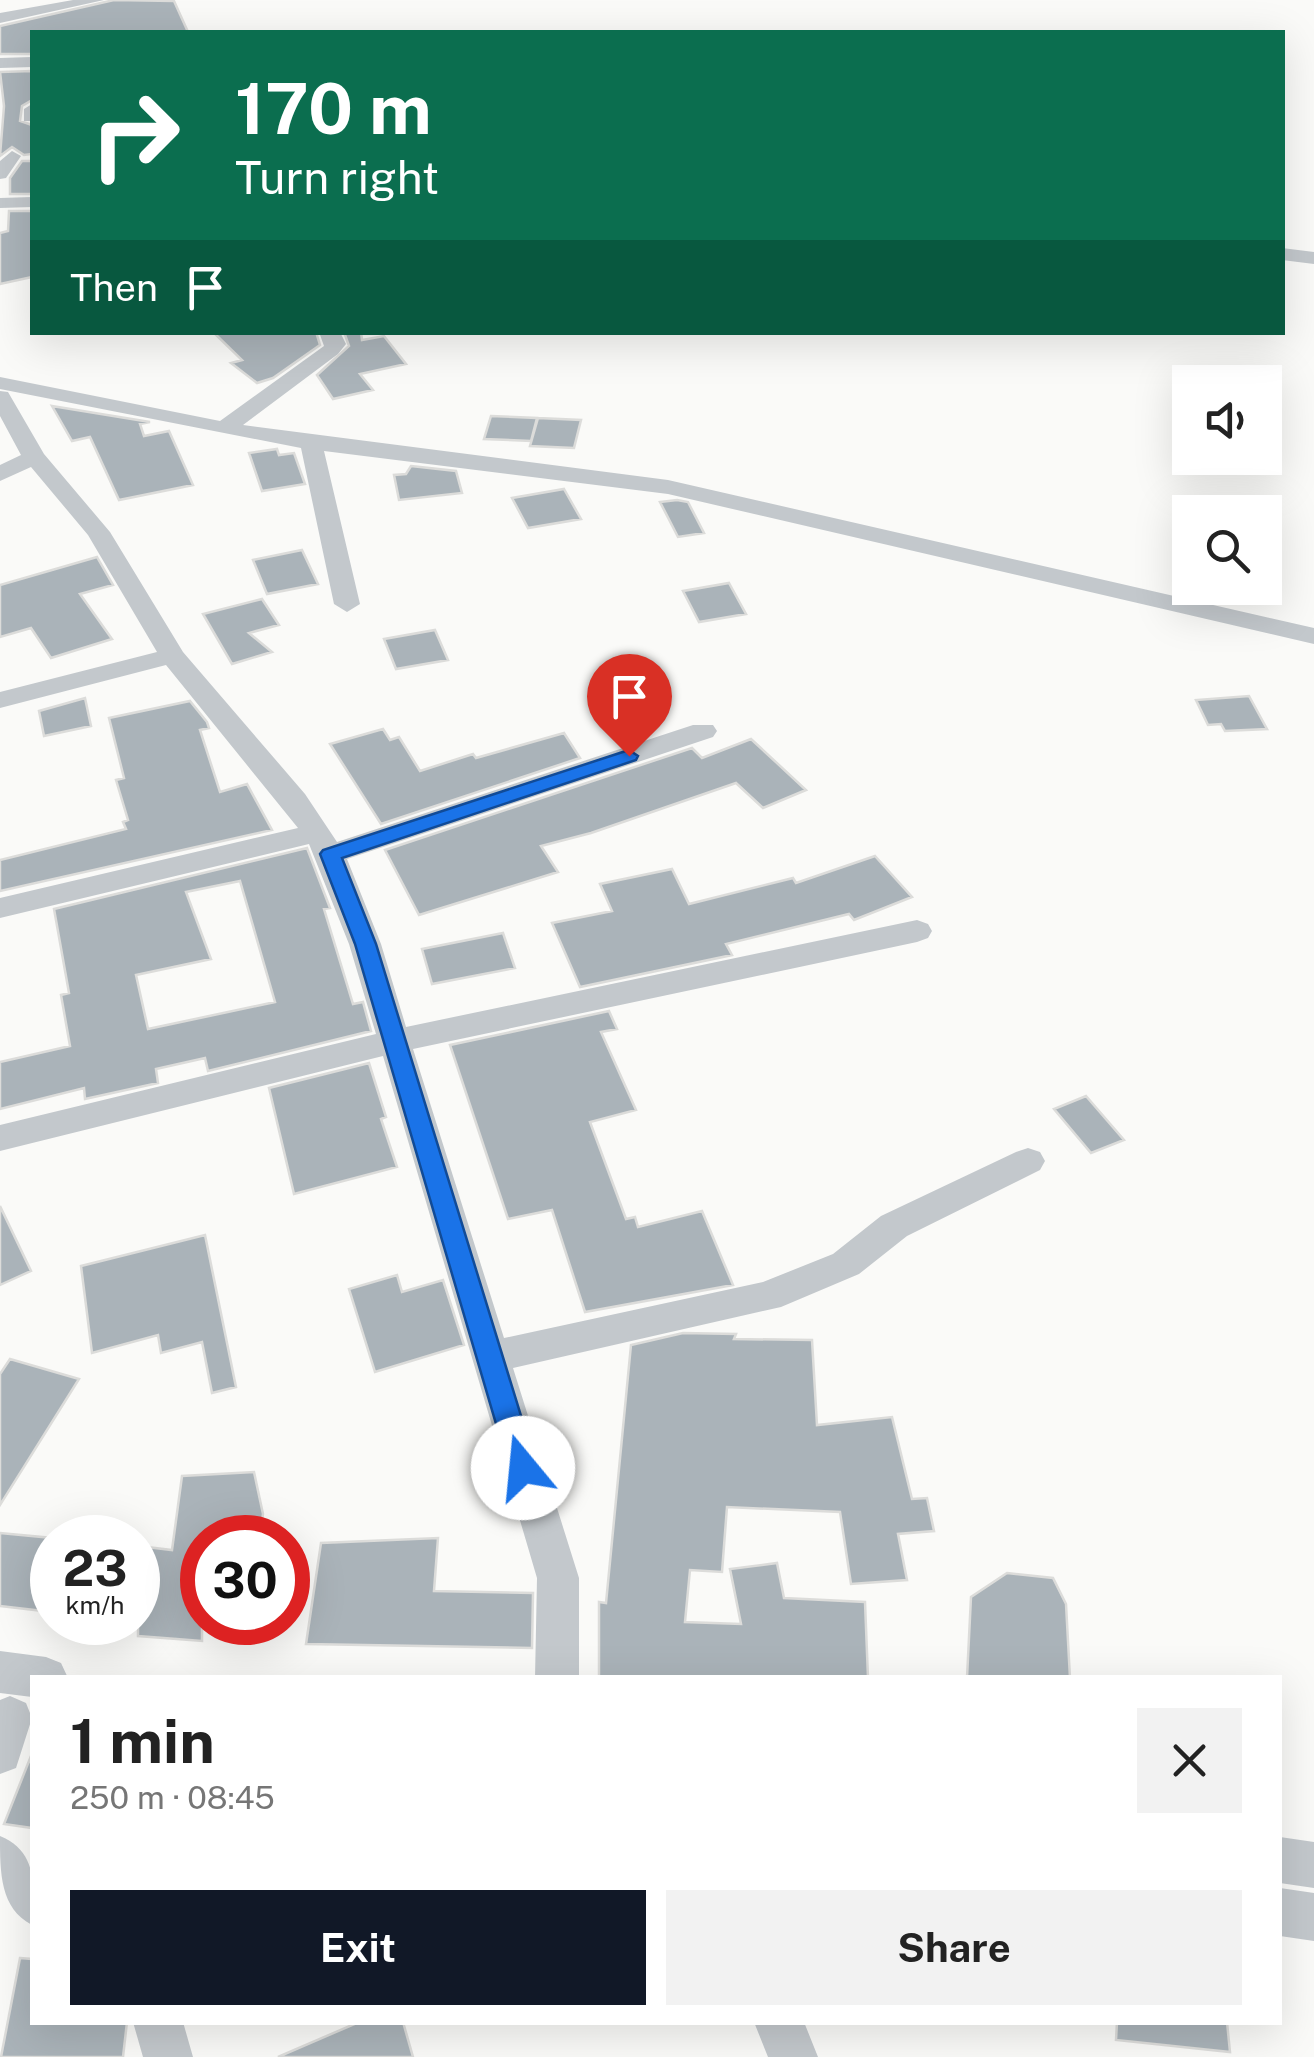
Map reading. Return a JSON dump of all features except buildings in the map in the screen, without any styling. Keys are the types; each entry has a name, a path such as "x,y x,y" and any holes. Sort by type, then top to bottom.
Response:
{"street":[{"path":"0,18 97,0"},
{"path":"0,64 30,62"},
{"path":"0,174 12,156"},
{"path":"0,203 30,202"},
{"path":"1285,254 1314,258"},
{"path":"224,428 333,338"},
{"path":"0,383 310,443 668,487 1314,636"},
{"path":"4,413 34,457 98,532 172,656 296,800 323,844 366,944 488,1358 558,1578 557,1675"},
{"path":"310,443 348,604"},
{"path":"0,474 34,457"},
{"path":"0,700 172,656"},
{"path":"0,908 323,844 703,731"},
{"path":"0,1138 394,1041 917,931"},
{"path":"488,1358 768,1296 846,1264 894,1226 1028,1161"},
{"path":"0,1672 30,1676"},
{"path":"0,1859 30,1898"},
{"path":"1282,1860 1314,1865"},
{"path":"1282,1912 1314,1917"},
{"path":"159,2025 168,2057"}],"route":[{"path":"523,1468 366,944 330,854 629,756"}]}
